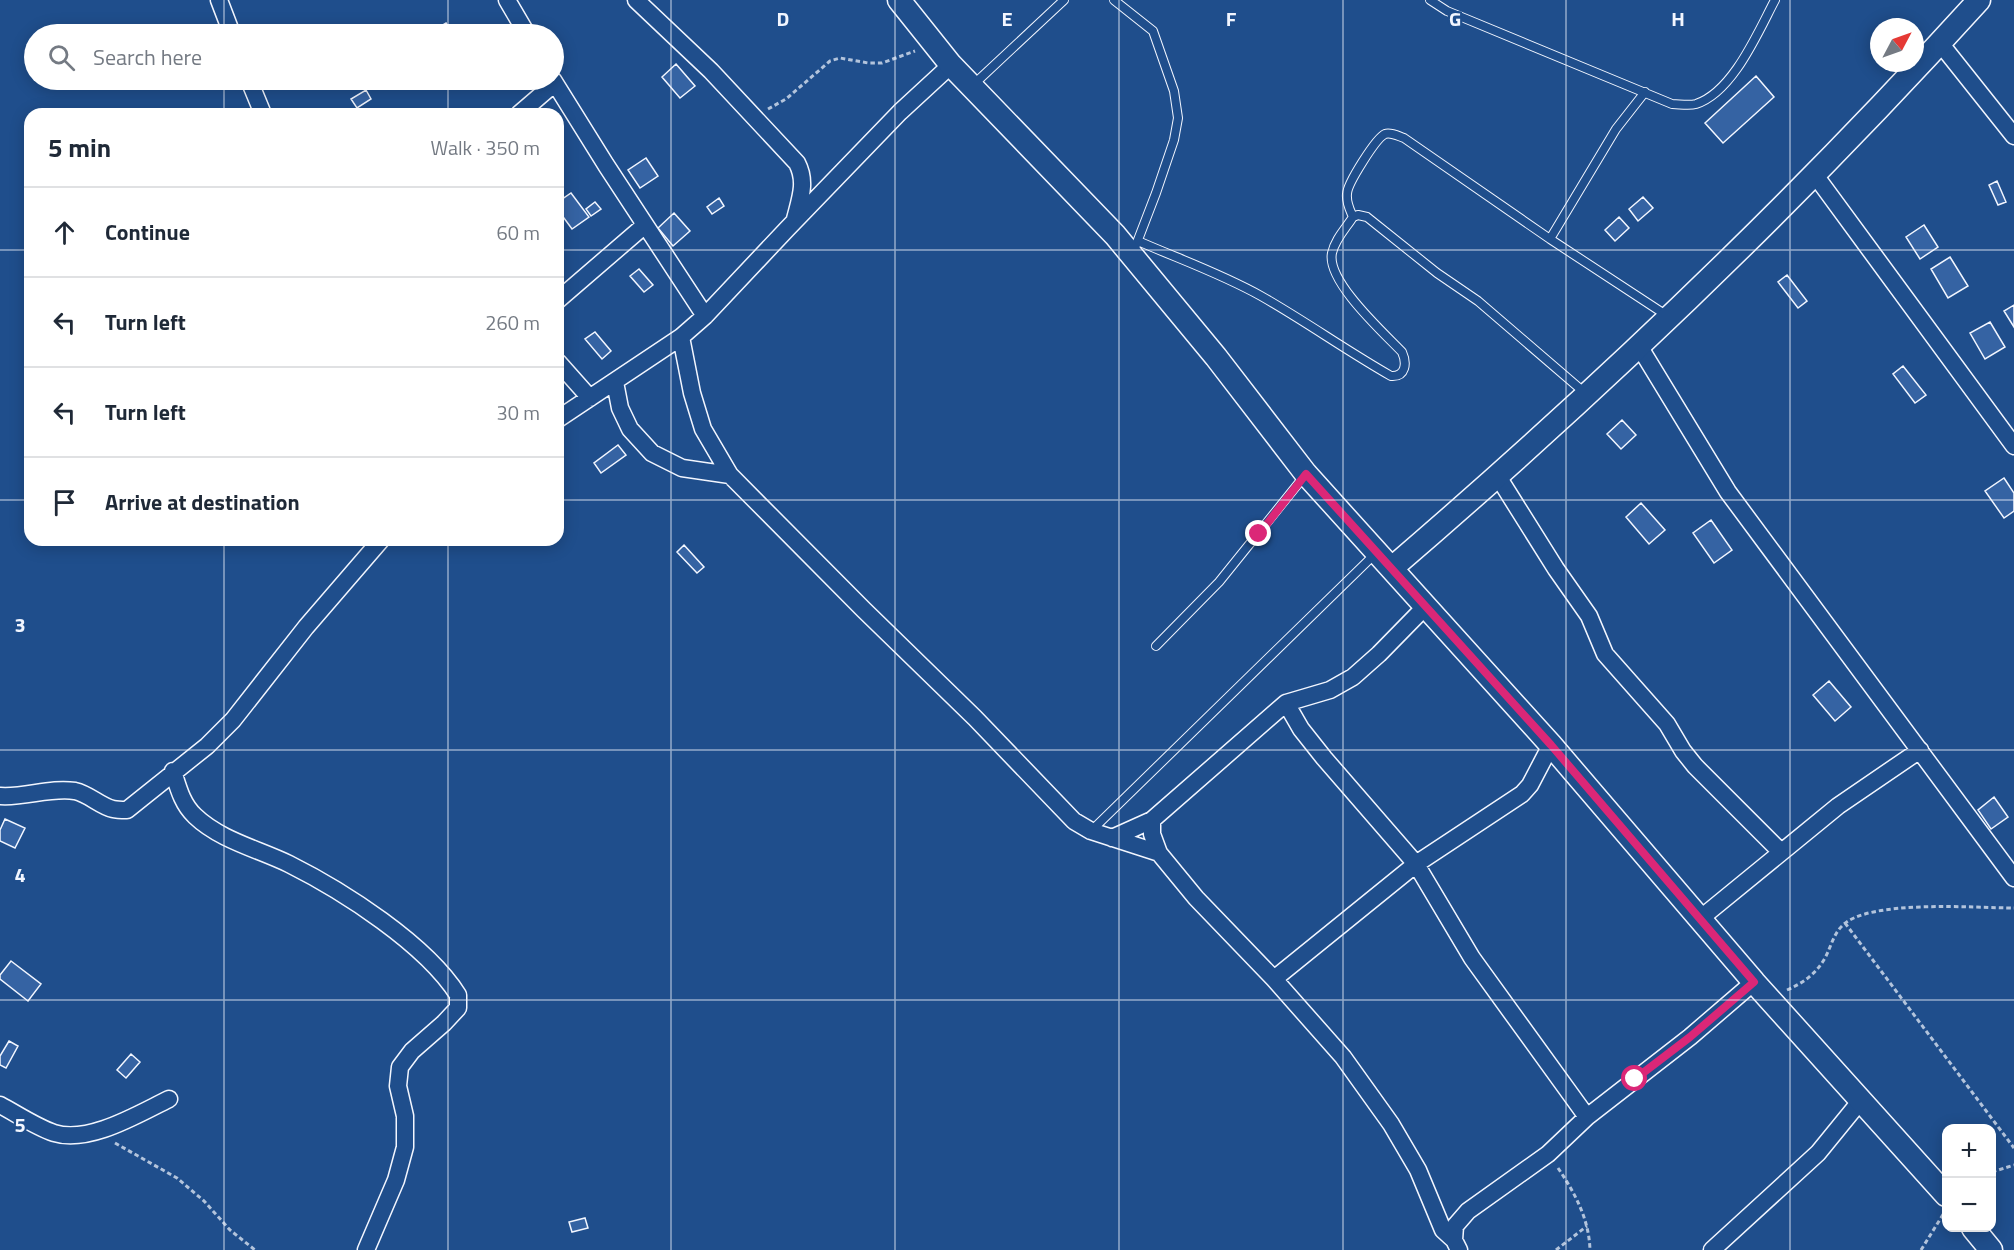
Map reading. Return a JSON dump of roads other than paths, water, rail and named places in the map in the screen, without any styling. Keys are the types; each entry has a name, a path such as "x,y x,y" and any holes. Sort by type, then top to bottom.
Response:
{"street":[{"path":"219,0 228,24"},
{"path":"507,0 521,24"},
{"path":"636,0 711,71 797,163 801,171 801,194 794,222"},
{"path":"899,0 951,65 971,86 1135,247 1306,474 1551,745 1761,990 1942,1189"},
{"path":"1384,560 1472,499 1639,346 1815,175 1978,0"},
{"path":"1940,43 2014,136"},
{"path":"564,415 681,338 705,316 900,112 951,65"},
{"path":"253,90 261,108"},
{"path":"525,108 544,90"},
{"path":"560,90 705,316"},
{"path":"1815,175 2014,446"},
{"path":"564,295 645,225"},
{"path":"681,338 692,393 703,429 730,475 975,718 1074,821 1091,831 1159,853"},
{"path":"1639,346 1728,492 2014,878"},
{"path":"564,369 590,398"},
{"path":"615,381 620,408 630,429 652,453 682,468 730,475"},
{"path":"1497,475 1556,569 1589,616 1605,654 1667,724 1695,766 1781,852"},
{"path":"0,796 15,798 49,792 74,791 96,799 112,809 127,810 207,746 233,720 306,627 376,546"},
{"path":"1112,838 1152,820 1286,703 1330,690 1353,677 1426,606"},
{"path":"1286,703 1301,729 1324,758 1416,864 1473,958 1587,1117"},
{"path":"1274,980 1416,864 1522,794 1530,785 1551,745"},
{"path":"1701,918 1838,806 1920,750"},
{"path":"173,771 181,797 194,815 216,831 290,865 351,898 399,934 436,968 458,995 458,1008 412,1052 400,1067 398,1086 405,1116 405,1147 396,1180 366,1250"},
{"path":"1152,820 1152,834 1159,853 1196,898 1343,1057 1390,1124 1418,1170 1443,1230 1456,1245"},
{"path":"1456,1245 1455,1226 1468,1211 1548,1154 1587,1117 1690,1037 1761,990"},
{"path":"0,1105 55,1133 80,1136 169,1099"},
{"path":"1712,1250 1818,1153 1862,1099"},
{"path":"1977,1232 1991,1250"}],"lane":[{"path":"971,86 1064,0"},
{"path":"1114,0 1153,31 1174,91 1179,118 1174,140 1135,247 1217,274 1261,296 1330,340 1391,376 1396,376 1402,373 1405,366 1406,361 1402,352 1359,309 1337,274 1331,255 1336,241 1353,217 1358,215 1367,217 1437,273 1478,301 1587,395"},
{"path":"1430,0 1447,11 1672,104 1695,104 1717,91 1737,70 1775,0"},
{"path":"1550,238 1616,129 1645,92"},
{"path":"1353,217 1347,202 1349,183 1382,136 1391,133 1404,138 1669,317"},
{"path":"1156,646 1219,582 1306,474"},
{"path":"1091,831 1343,583 1384,560"}]}
